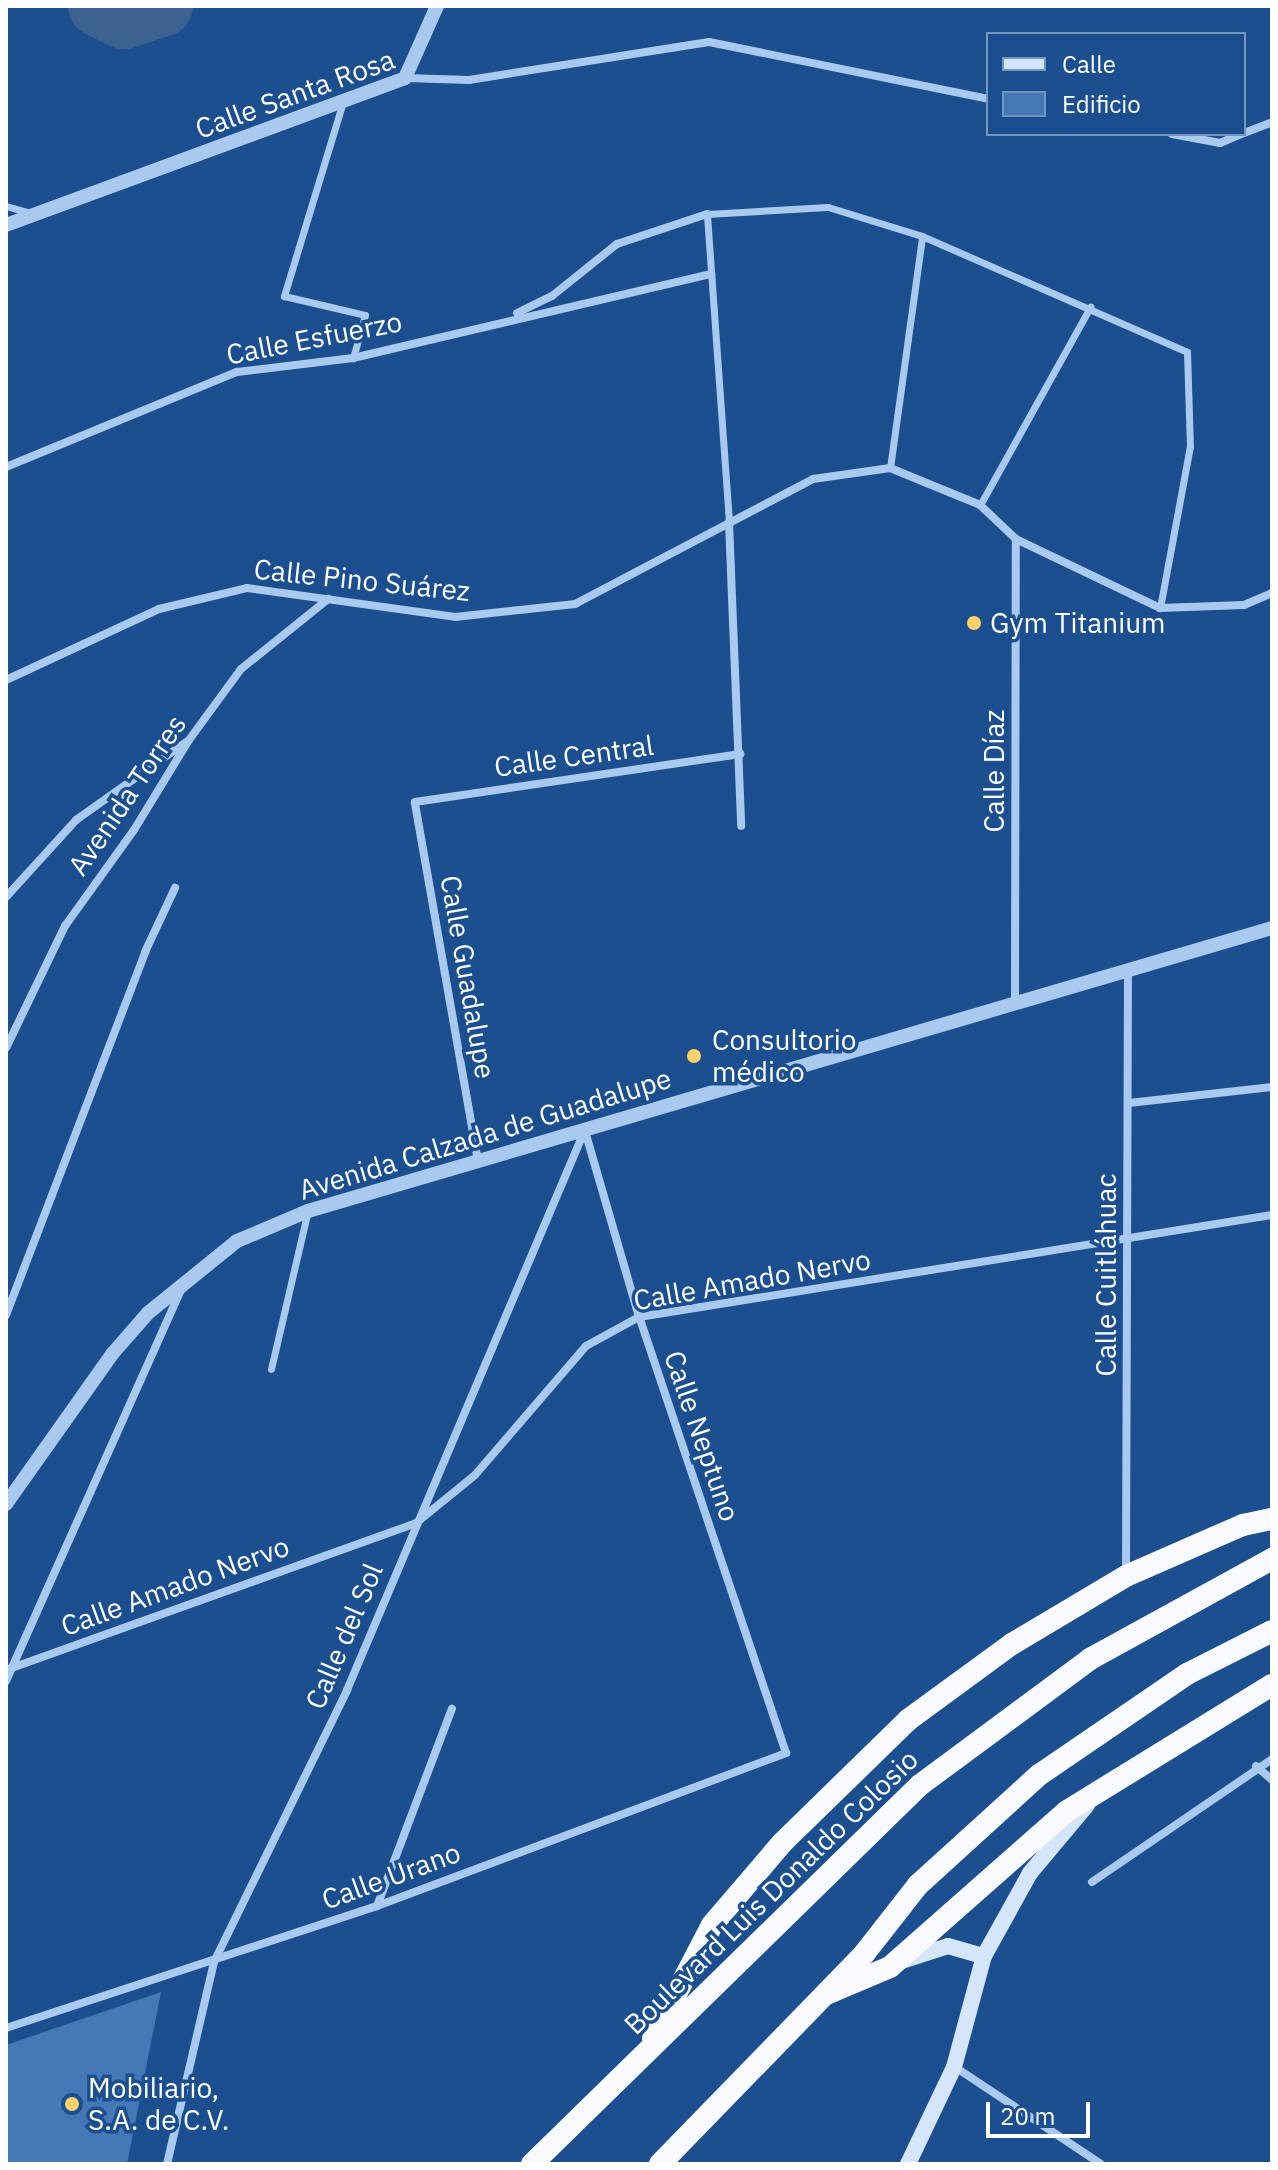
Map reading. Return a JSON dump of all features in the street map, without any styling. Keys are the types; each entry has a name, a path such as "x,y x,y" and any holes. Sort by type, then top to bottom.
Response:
{"highway":[{"path":"647,2052 712,1925 782,1843 908,1720 1012,1644 1126,1576 1243,1525 1272,1519"},
{"name":"Boulevard Luis Donaldo Colosio","path":"532,2164 920,1785 1090,1659 1272,1559"},
{"path":"660,2164 824,1995 918,1885 1039,1775 1187,1674 1272,1631"},
{"path":"824,1995 890,1967 1067,1811 1272,1685"}],"main road":[{"path":"908,2164 954,2067 984,1956 1030,1873 1092,1798"},
{"path":"890,1967 948,1946 984,1956"}],"street":[{"path":"405,78 437,6"},
{"name":"Calle Santa Rosa","path":"6,225 342,105 405,78 469,80 709,42 986,99"},
{"path":"342,105 284,296 365,315 353,358"},
{"path":"1246,133 1272,122"},
{"path":"1183,136 1220,143 1238,136"},
{"path":"6,206 36,214"},
{"path":"501,320 552,296 617,244 707,214 828,207 922,236 1090,307 1187,352 1190,446 1160,608"},
{"path":"707,214 729,522 741,826"},
{"path":"922,236 890,468 980,505 1016,539 1160,608 1244,605 1272,593"},
{"path":"501,320 711,274"},
{"path":"980,505 1090,307"},
{"name":"Calle Esfuerzo","path":"6,467 237,372 353,358 501,320"},
{"name":"Calle Pino Suárez","path":"6,680 159,609 247,588 455,617 575,604 813,479 890,468"},
{"name":"Calle Díaz","path":"1015,1003 1016,539"},
{"name":"Avenida Torres","path":"6,1048 65,926 134,830 189,740 241,669 328,598"},
{"path":"6,897 76,820 189,740"},
{"name":"Calle Central","path":"415,802 740,754"},
{"name":"Calle Guadalupe","path":"415,802 478,1161"},
{"path":"6,1315 145,952 175,888"},
{"name":"Avenida Calzada de Guadalupe","path":"6,1504 113,1353 186,1279 237,1241 308,1211 1015,1003 1128,974 1272,928"},
{"name":"Calle Cuitláhuac","path":"1126,1576 1128,974"},
{"path":"1129,1103 1272,1087"},
{"name":"Calle Neptuno","path":"585,1131 639,1317 786,1753"},
{"name":"Calle del Sol","path":"167,2164 214,1962 347,1690 585,1131"},
{"path":"271,1369 308,1211"},
{"name":"Calle Amado Nervo","path":"9,1669 416,1523 475,1475 586,1346 639,1317 1272,1215"},
{"path":"6,1681 186,1279"},
{"path":"377,1906 452,1709"},
{"name":"Calle Urano","path":"6,2028 377,1906 786,1753"},
{"path":"1092,1882 1256,1766 1272,1759"},
{"path":"1256,1766 1272,1780"},
{"path":"954,2067 1101,2164"}],"building":[{"name":"Mobiliario, S.A. de C.V.","path":"161,1992 127,2164 6,2164 6,2045"}],"waterway":[{"path":"99,6 124,18 162,6"}],"place":[{"name":"Gym Titanium","path":"974,623"},
{"name":"Consultorio médico","path":"694,1056"},
{"name":"Mobiliario, S.A. de C.V.","path":"72,2104"}]}
